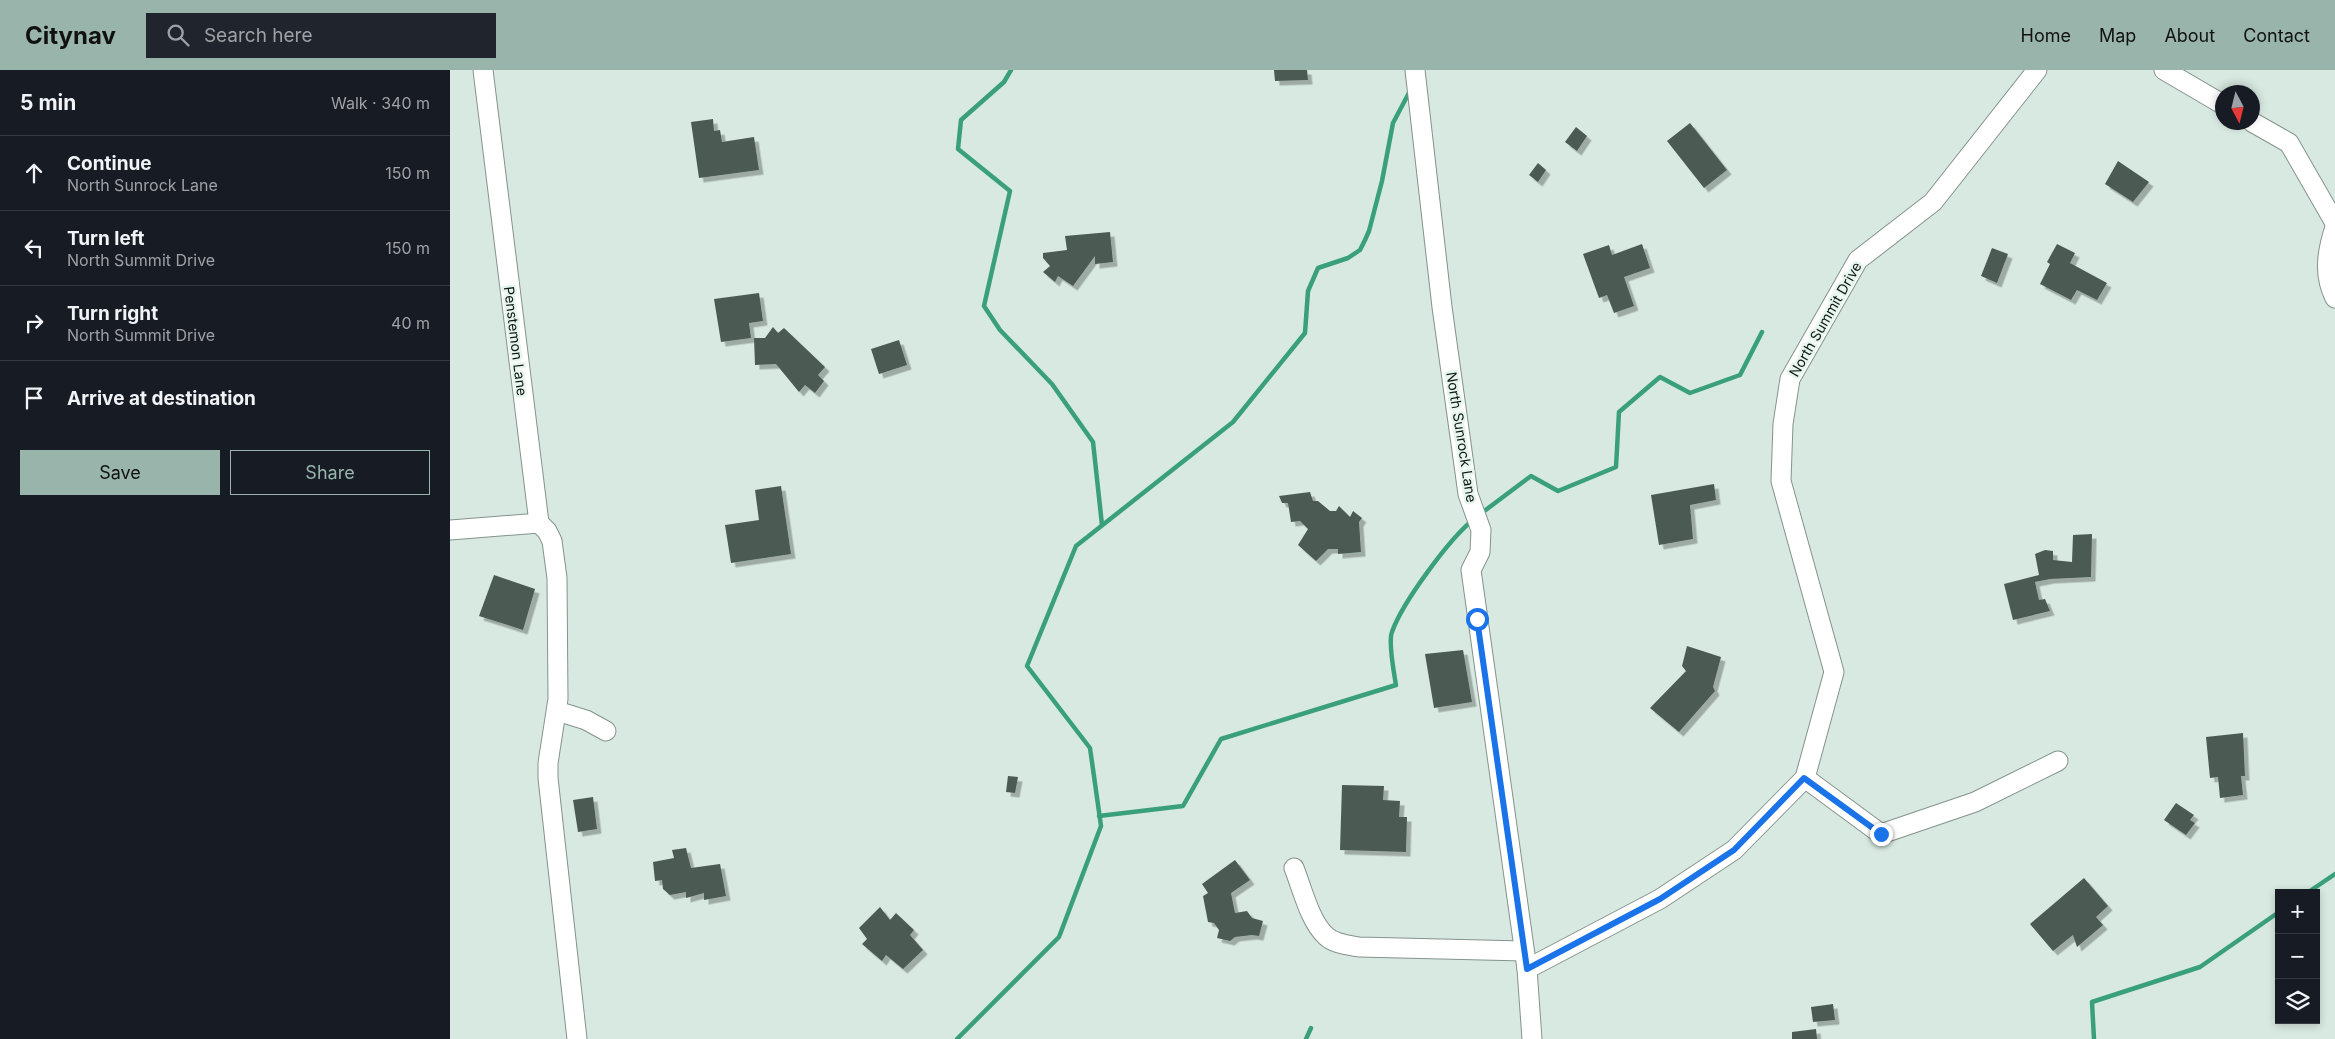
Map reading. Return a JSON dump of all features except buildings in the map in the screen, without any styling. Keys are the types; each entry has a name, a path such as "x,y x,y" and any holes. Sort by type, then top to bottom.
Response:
{"street":[{"name":"Penstemon Lane","path":"483,70 539,523"},
{"name":"North Sunrock Lane","path":"1415,70 1442,307 1468,494 1481,530 1480,552 1470,570 1526,960 1532,1039"},
{"name":"North Summit Drive","path":"1526,960 1660,899 1734,850 1804,778 1834,672 1781,481 1783,424 1790,379 1858,260 1933,202 2037,70"},
{"path":"2164,70 2215,100"},
{"path":"2260,127 2289,143 2335,222"},
{"path":"2335,228 2327,250 2326,268 2328,282 2335,298"},
{"path":"450,530 539,523 547,531 552,541 557,578 557,711 548,763 548,778 578,1039"},
{"path":"557,711 586,720 606,731"},
{"path":"1804,778 1881,834 1975,802 2058,761"},
{"path":"1294,868 1315,924 1327,937 1340,944 1526,960"}],"waterway":[{"path":"1011,70 1004,82 961,120 958,149 1010,191 984,306 1000,330 1052,384 1093,442 1102,525"},
{"path":"957,1039 1059,937 1101,826 1090,748 1027,666 1076,546 1233,422 1305,333 1308,291 1318,268 1348,258 1360,250 1369,231 1382,181 1393,123 1411,89"},
{"path":"1479,515 1531,476 1558,491 1616,467 1619,412 1660,377 1690,393 1740,375 1762,332"},
{"path":"1099,816 1183,806 1221,739 1396,685 1391,637 1397,620 1416,589 1440,556 1473,520"},
{"path":"2313,889 2335,874"},
{"path":"2094,1039 2092,1002 2200,967 2275,915"},
{"path":"1306,1039 1311,1028"}],"route":[{"path":"1477,619 1527,969 1660,899 1734,850 1804,778 1881,834"}]}
